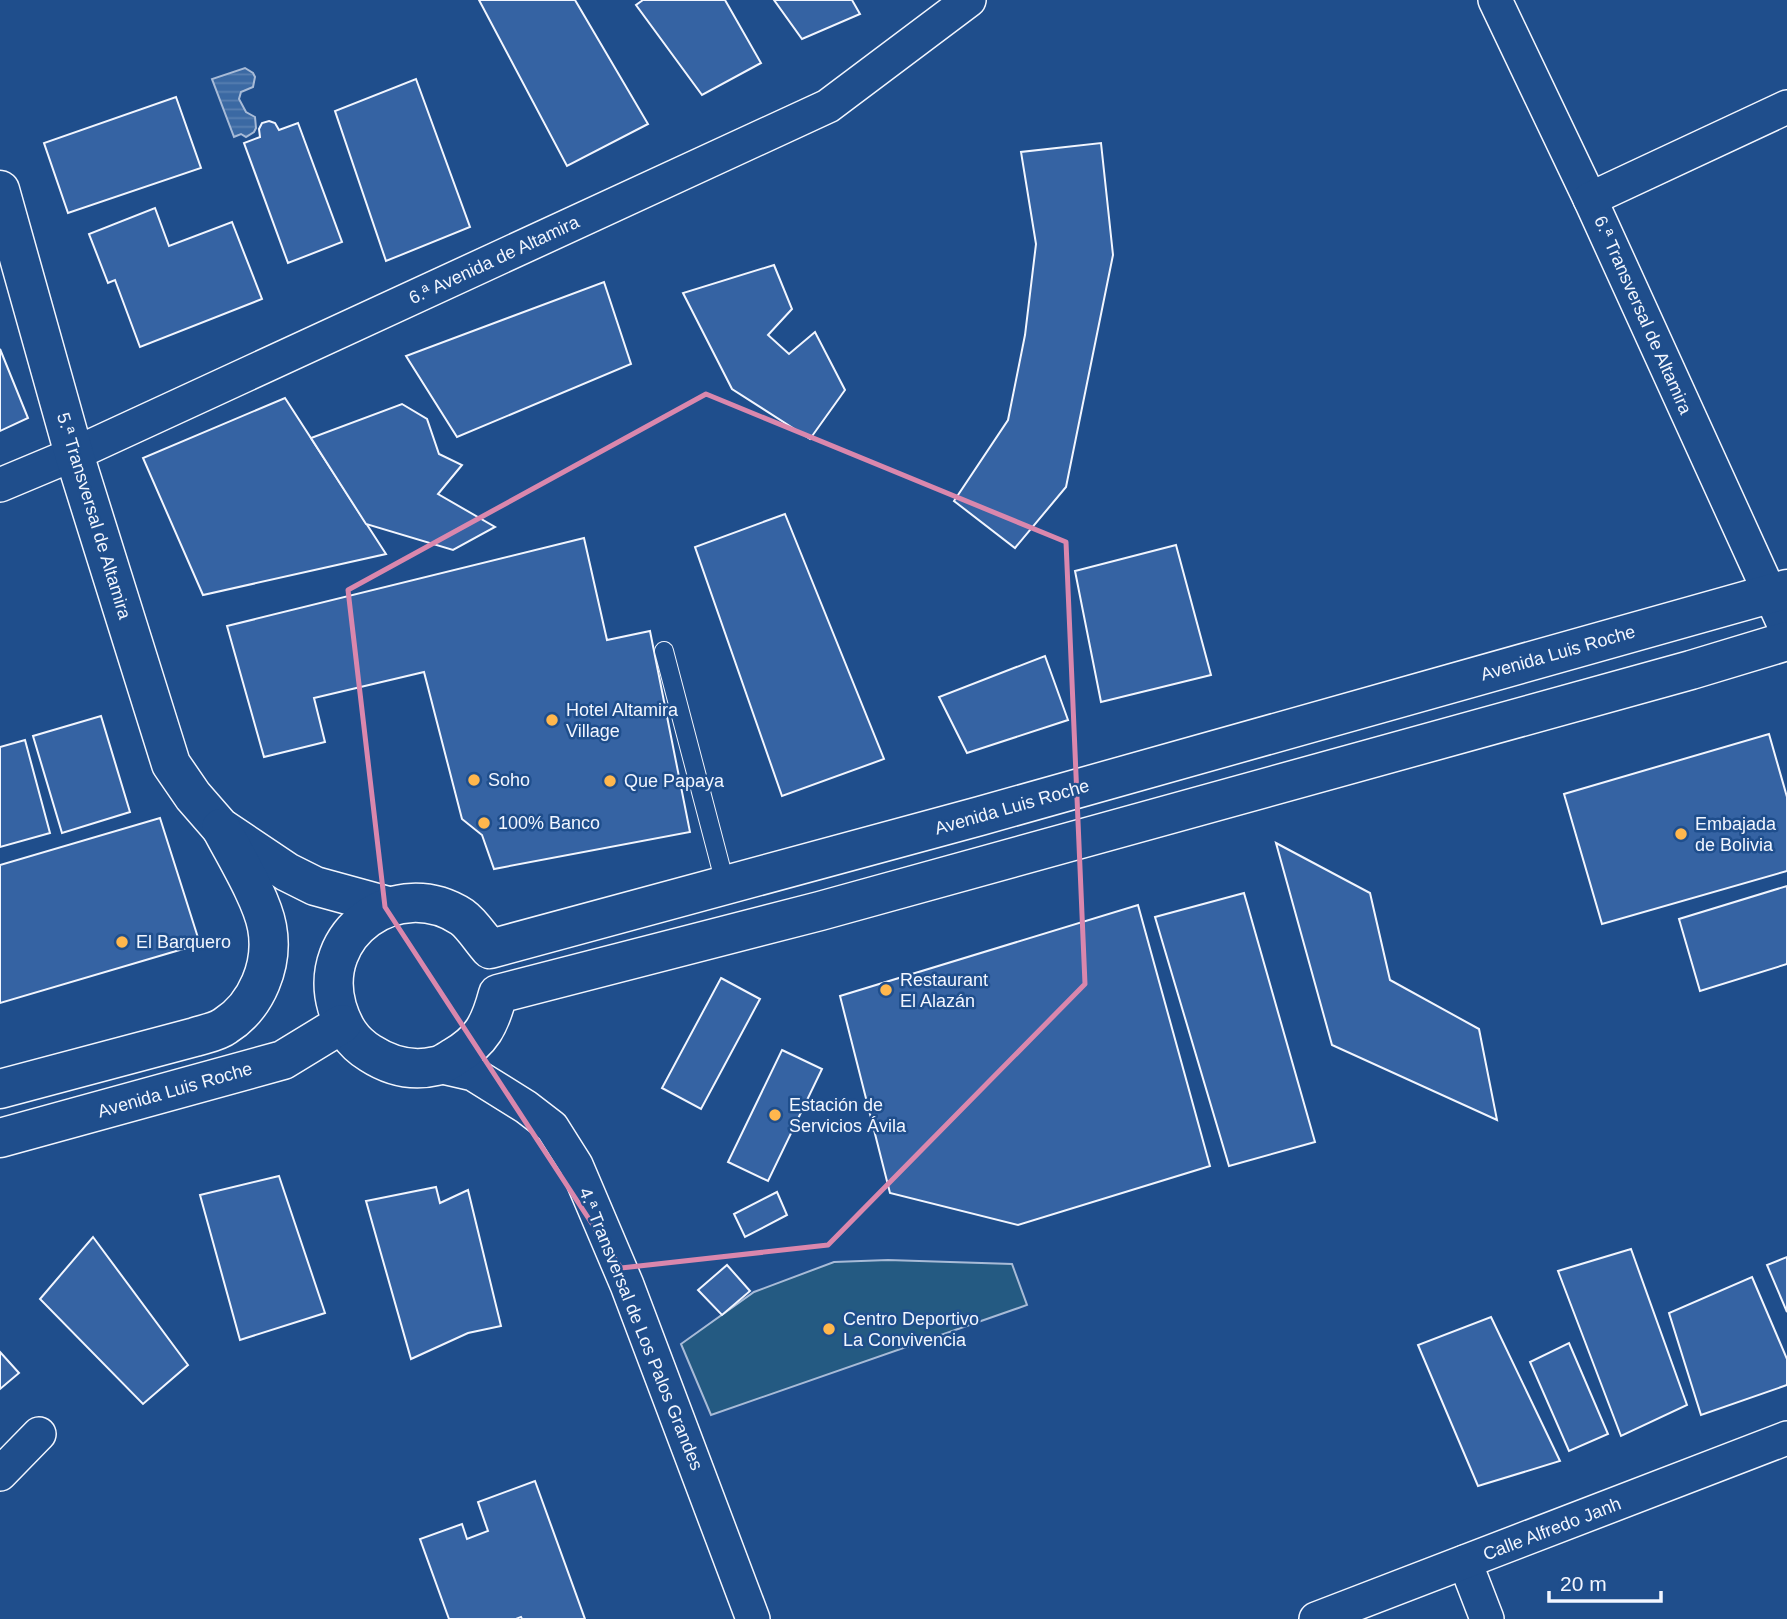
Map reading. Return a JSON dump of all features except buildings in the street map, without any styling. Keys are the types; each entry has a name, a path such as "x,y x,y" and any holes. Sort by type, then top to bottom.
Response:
{"main road":[{"name":"5.ª Transversal de Altamira","path":"0,190 74,454 171,764 193,796 220,827 260,904 268,928 267,958 262,983 246,1008 224,1027 0,1089"},
{"name":"Avenida Luis Roche","path":"1779,591 726,887 490,949 463,918 433,904 404,902 388,906 354,928 341,947 333,973 332,989 342,1024 358,1046 386,1063 412,1069 438,1066 471,1047 489,1024 498,994 820,911 1691,670 1787,641"},
{"name":"5.ª Transversal de Altamira","path":"220,827 287,872 315,886 388,906"},
{"name":"Avenida Luis Roche","path":"0,1138 283,1059 342,1024"}],"street":[{"name":"6.ª Avenida de Altamira","path":"0,485 74,454 828,106 969,0"},
{"name":"6.ª Transversal de Altamira","path":"1495,0 1779,591 1787,631"},
{"path":"1590,199 1787,107"},
{"name":"4.ª Transversal de Los Palos Grandes","path":"438,1066 473,1074 526,1107 552,1127 576,1165 627,1285 753,1619"},
{"path":"0,1474 39,1434"},
{"name":"Calle Alfredo Janh","path":"1316,1619 1787,1438"},
{"path":"1465,1562 1487,1619"}],"lane":[{"path":"664,651 726,887"}],"highlighted area":[{"path":"706,394 1066,542 1085,984 828,1245 621,1268 385,907 348,590"}],"shaded area":[{"path":"245,68 255,77 253,87 241,92 239,99 246,112 255,117 256,128 246,137 241,134 234,137 212,79"},
{"name":"Centro Deportivo La Convivencia","path":"888,1260 1012,1264 1027,1305 711,1415 681,1344 754,1292 834,1262"}],"place":[{"name":"Hotel Altamira Village","path":"552,720"},
{"name":"Soho","path":"474,780"},
{"name":"Que Papaya","path":"610,781"},
{"name":"100% Banco","path":"484,823"},
{"name":"Embajada de Bolivia","path":"1681,834"},
{"name":"El Barquero","path":"122,942"},
{"name":"Restaurant El Alazán","path":"886,990"},
{"name":"Estación de Servicios Ávila","path":"775,1115"},
{"name":"Centro Deportivo La Convivencia","path":"829,1329"}]}
